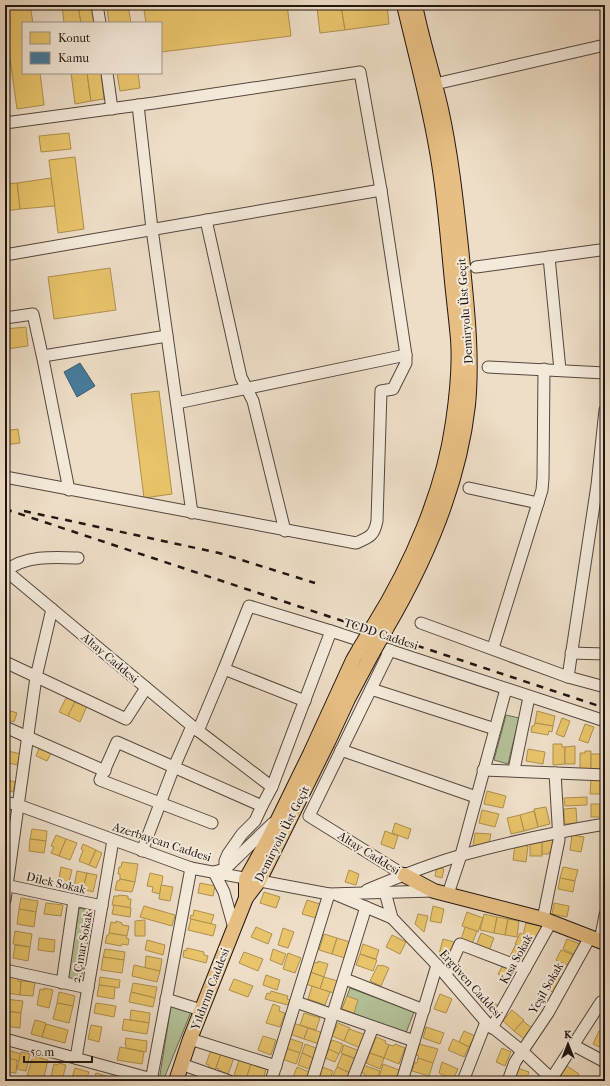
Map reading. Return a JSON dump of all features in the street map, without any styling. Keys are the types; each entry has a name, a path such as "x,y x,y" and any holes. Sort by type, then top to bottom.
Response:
{"main road":[{"name":"Demiryolu Üst Geçit","path":"380,627 425,525 443,472 453,423 458,377 458,340 443,192 437,149 430,113 404,5"},
{"name":"Demiryolu Üst Geçit","path":"252,880 329,740 348,699 367,650 380,627 420,566 436,528 452,483 462,442 468,405 470,347 458,221 441,110 415,5"},
{"name":"Demiryolu Üst Geçit","path":"246,898 252,880 281,813 353,660 367,650"},
{"name":"Altay Caddesi","path":"404,874 434,891 547,921 598,940"},
{"name":"Yıldırım Caddesi","path":"176,1081 201,1010 246,898"}],"street":[{"path":"97,5 100,22"},
{"path":"435,84 605,45"},
{"path":"5,123 360,72 381,190 406,355 406,363 393,389 380,391 377,521 375,531 368,538 356,543 285,531 5,477"},
{"path":"107,74 112,108"},
{"path":"138,105 152,229 192,513"},
{"path":"5,255 381,190"},
{"path":"206,220 241,377 253,401 285,531"},
{"path":"476,267 600,250"},
{"path":"549,257 560,370"},
{"path":"5,318 33,314 43,356 69,490"},
{"path":"43,356 168,336"},
{"path":"177,403 406,355"},
{"path":"488,367 605,373"},
{"path":"493,648 542,490 544,369"},
{"path":"568,676 597,485 605,410"},
{"path":"468,488 538,503"},
{"path":"6,571 14,564 24,562 42,559 78,558"},
{"name":"Altay Caddesi","path":"6,571 195,728 272,787"},
{"path":"142,850 174,767 224,669 249,606 331,631"},
{"path":"5,900 36,676 52,609"},
{"path":"421,623 568,676 605,687"},
{"name":"TCDD Caddesi","path":"225,869 225,861 228,854 239,838 255,821 272,787 331,631 605,722"},
{"name":"Altay Caddesi","path":"390,650 309,816 404,874"},
{"path":"571,653 605,654"},
{"path":"5,662 126,719 146,688"},
{"path":"224,669 305,701"},
{"path":"371,688 495,729"},
{"path":"448,894 461,855 506,689"},
{"path":"514,770 529,697"},
{"path":"5,727 105,771"},
{"path":"212,823 100,780 117,742 262,806"},
{"path":"341,750 476,797"},
{"path":"483,770 514,770 605,775"},
{"name":"Kısa Sokak","path":"464,1081 489,1025 526,969 547,921 559,840 555,773"},
{"name":"Azerbaycan Caddesi","path":"5,802 18,805 191,868 332,894 434,891"},
{"path":"234,928 224,892 214,872 225,869 270,828 281,813"},
{"path":"359,893 404,874 461,855 559,831 605,824"},
{"name":"2. Çınar Sokak","path":"76,1058 113,840"},
{"path":"5,1038 152,1080 191,868"},
{"name":"Dilek Sokak","path":"6,885 102,906"},
{"name":"Ergüven Caddesi","path":"385,892 392,918 437,965 489,1025 522,1051 552,1080"},
{"path":"271,1081 332,894 392,918"},
{"name":"2. Çınar Sokak","path":"62,983 74,900"},
{"path":"312,1081 345,979 366,907"},
{"name":"Yeşil Sokak","path":"508,1081 515,1062 522,1051 598,940 605,915"},
{"path":"446,975 460,944 526,969"},
{"path":"402,1081 437,965"},
{"path":"5,970 88,988"},
{"path":"345,979 424,1010"},
{"path":"166,999 201,1010"},
{"path":"296,1002 414,1041"},
{"path":"552,1080 601,1002 605,1004"},
{"path":"352,1081 373,1027"},
{"path":"190,1039 276,1066"},
{"path":"573,1045 605,1062"},
{"path":"181,1064 228,1081"}],"green space":[{"path":"506,715 519,718 508,764 494,760"},
{"path":"79,908 93,911 81,980 68,978"},
{"path":"350,988 414,1012 406,1033 342,1009"},
{"path":"171,1006 191,1012 163,1081 159,1081"}],"building: Konut":[{"path":"5,5 30,5 33,22 22,22 22,74 40,74 44,105 17,109 5,23"},
{"path":"62,5 78,5 81,22 64,22"},
{"path":"78,5 92,5 94,22 81,22"},
{"path":"188,5 287,5 291,36 162,52 162,22 146,22 144,10"},
{"path":"316,5 341,5 317,8"},
{"path":"341,5 345,30 320,33 317,8"},
{"path":"341,5 387,5 389,24 345,30"},
{"path":"128,6 131,22 109,22 107,9"},
{"path":"71,74 87,74 91,101 75,104"},
{"path":"87,74 101,74 104,99 91,101"},
{"path":"117,74 138,74 140,88 120,91"},
{"path":"69,133 71,149 41,152 39,136"},
{"path":"75,157 84,229 58,233 49,160"},
{"path":"51,178 55,206 20,209 17,183"},
{"path":"17,183 20,209 5,211 5,184"},
{"path":"110,268 116,310 54,319 48,277"},
{"path":"26,327 28,346 7,349 5,329"},
{"path":"159,391 172,494 144,498 131,394"},
{"path":"18,429 20,443 5,445 5,431"},
{"path":"67,696 76,700 68,716 59,712"},
{"path":"76,700 87,706 80,722 68,716"},
{"path":"8,710 17,713 14,722 5,719"},
{"path":"537,711 555,716 553,726 535,723"},
{"path":"562,718 570,721 564,737 556,734"},
{"path":"535,723 553,726 552,732 549,731 548,735 531,732 532,726 534,726"},
{"path":"585,724 594,727 588,743 579,740"},
{"path":"553,744 562,744 562,747 565,747 565,764 553,765"},
{"path":"40,746 52,751 47,761 36,756"},
{"path":"575,746 575,764 565,764 565,747"},
{"path":"528,749 545,752 543,764 526,761"},
{"path":"8,751 21,754 17,765 5,762"},
{"path":"585,751 591,751 591,769 580,769 580,753 585,753"},
{"path":"591,754 602,754 602,769 591,769"},
{"path":"5,779 15,782 13,792 5,790"},
{"path":"591,779 602,779 601,794 590,794"},
{"path":"603,779 605,779 605,794 603,794"},
{"path":"487,791 506,796 503,808 484,804"},
{"path":"587,797 587,805 565,806 564,798"},
{"path":"591,804 600,804 600,817 591,817"},
{"path":"546,807 550,824 538,827 534,809"},
{"path":"576,808 577,823 564,824 564,809"},
{"path":"482,810 499,814 495,827 479,823"},
{"path":"534,811 538,827 524,831 520,815"},
{"path":"520,815 524,831 511,834 507,818"},
{"path":"395,823 411,829 408,839 392,833"},
{"path":"32,829 47,831 46,841 30,839"},
{"path":"385,831 398,836 394,849 381,844"},
{"path":"475,833 491,834 489,843 473,846"},
{"path":"56,835 66,839 59,856 51,853 54,847 51,846"},
{"path":"572,835 584,837 581,852 570,850"},
{"path":"30,839 46,841 44,853 29,851"},
{"path":"66,839 77,843 70,860 59,856"},
{"path":"542,839 553,839 553,852 549,852 549,854 542,854"},
{"path":"530,841 542,841 542,856 530,856"},
{"path":"83,844 96,850 89,865 79,861 83,850 81,849"},
{"path":"515,844 528,846 526,862 513,860"},
{"path":"96,850 102,853 96,868 89,865"},
{"path":"122,862 138,864 135,882 120,879 120,874 118,874 119,867 121,867"},
{"path":"61,867 72,870 68,886 58,884"},
{"path":"437,867 444,869 442,878 435,876"},
{"path":"563,867 578,870 575,881 560,878"},
{"path":"349,870 359,874 356,885 345,882"},
{"path":"77,871 87,873 83,889 74,887"},
{"path":"87,873 97,875 93,892 83,889"},
{"path":"150,873 163,876 160,894 152,892 153,887 147,886"},
{"path":"560,878 575,881 573,892 558,889"},
{"path":"120,879 135,882 132,892 115,890 117,881"},
{"path":"200,883 215,886 213,896 198,893"},
{"path":"161,885 173,887 170,901 159,899"},
{"path":"264,892 280,897 276,908 260,903"},
{"path":"114,896 128,896 128,899 131,899 130,908 112,905"},
{"path":"21,898 38,901 36,912 19,909"},
{"path":"307,900 320,904 316,918 302,914"},
{"path":"46,903 63,905 61,916 44,914"},
{"path":"554,903 569,906 567,917 552,914"},
{"path":"114,905 131,908 130,917 112,914"},
{"path":"144,906 175,915 172,926 140,917"},
{"path":"433,906 444,909 441,923 430,921"},
{"path":"19,909 36,912 34,927 17,924"},
{"path":"194,910 214,915 211,924 190,919 191,915 193,916"},
{"path":"467,912 483,918 478,932 462,926"},
{"path":"418,914 428,916 424,932 415,924"},
{"path":"484,914 497,917 494,933 480,930"},
{"path":"497,917 508,919 505,935 494,933"},
{"path":"191,919 216,925 213,936 188,930"},
{"path":"508,919 519,921 517,937 505,935"},
{"path":"145,920 145,936 135,936 135,921"},
{"path":"116,921 122,923 122,925 129,926 127,936 109,933 111,922 116,923"},
{"path":"526,923 541,926 538,936 532,940 523,935"},
{"path":"256,927 272,934 268,944 251,937"},
{"path":"465,927 477,931 472,944 461,940"},
{"path":"283,928 294,932 288,948 278,945"},
{"path":"15,931 32,934 30,947 13,944"},
{"path":"109,933 127,936 126,938 129,939 128,945 122,944 121,946 105,943"},
{"path":"481,933 494,938 489,951 476,946"},
{"path":"520,933 534,941 528,951 515,944"},
{"path":"324,934 337,938 332,954 319,950"},
{"path":"392,935 406,942 400,954 386,947"},
{"path":"39,938 55,940 54,952 38,950"},
{"path":"337,938 350,942 345,958 332,954"},
{"path":"443,939 454,942 450,956 439,954"},
{"path":"567,939 580,944 575,955 563,949"},
{"path":"147,940 165,945 163,955 145,950"},
{"path":"363,944 379,950 376,959 360,954"},
{"path":"516,944 528,951 522,962 510,956"},
{"path":"15,945 30,947 28,961 13,958"},
{"path":"187,948 204,952 204,955 208,956 206,963 183,957 184,950 186,951"},
{"path":"105,949 125,952 124,960 103,957"},
{"path":"273,949 286,954 282,965 270,960"},
{"path":"561,950 574,955 569,966 556,960"},
{"path":"244,952 263,959 258,971 239,963"},
{"path":"288,953 301,958 295,973 283,969"},
{"path":"360,954 377,960 373,971 356,965"},
{"path":"146,956 162,959 160,971 145,968"},
{"path":"103,957 124,960 122,973 101,970"},
{"path":"318,961 328,964 324,977 310,972 313,962 318,963"},
{"path":"134,965 160,971 157,982 132,976"},
{"path":"378,965 389,968 381,986 370,981"},
{"path":"503,965 511,969 506,979 498,974"},
{"path":"310,972 324,977 320,989 306,984"},
{"path":"551,973 562,978 554,993 544,987"},
{"path":"266,975 280,980 277,990 263,985"},
{"path":"9,977 18,978 18,981 21,981 20,995 7,993"},
{"path":"100,977 120,980 119,988 99,985"},
{"path":"324,977 338,981 334,993 320,989"},
{"path":"234,979 253,986 248,997 229,990"},
{"path":"21,981 35,982 33,996 20,995"},
{"path":"133,983 157,987 155,998 131,992"},
{"path":"99,985 115,987 114,999 97,996"},
{"path":"312,986 330,992 325,1005 308,999"},
{"path":"44,988 53,990 49,1008 37,1005 40,989 44,990"},
{"path":"271,991 288,996 287,999 290,1000 288,1005 265,999 267,993 270,994"},
{"path":"59,992 75,996 73,1006 57,1003"},
{"path":"131,992 155,998 153,1007 129,1002"},
{"path":"440,994 452,999 446,1013 434,1009"},
{"path":"347,996 358,1000 354,1013 342,1009"},
{"path":"487,996 499,1007 492,1014 480,1003"},
{"path":"5,999 23,1001 21,1013 5,1011"},
{"path":"57,1003 73,1006 69,1023 53,1019"},
{"path":"96,1003 116,1006 114,1017 94,1013"},
{"path":"273,1004 280,1007 279,1011 285,1013 280,1027 266,1023"},
{"path":"131,1010 150,1013 149,1023 130,1020"},
{"path":"512,1010 524,1020 514,1031 503,1021"},
{"path":"5,1011 21,1013 20,1028 5,1026"},
{"path":"304,1013 320,1018 316,1030 300,1025"},
{"path":"124,1019 149,1023 147,1034 122,1030"},
{"path":"35,1020 46,1023 42,1037 31,1034"},
{"path":"523,1021 532,1028 524,1039 514,1031"},
{"path":"293,1023 308,1028 304,1039 290,1034"},
{"path":"338,1023 350,1028 344,1041 332,1036"},
{"path":"46,1024 68,1030 65,1043 42,1037"},
{"path":"91,1025 102,1027 99,1042 88,1039"},
{"path":"426,1027 444,1033 440,1044 423,1038"},
{"path":"308,1028 323,1033 319,1044 304,1039"},
{"path":"349,1029 366,1035 360,1048 344,1041"},
{"path":"464,1031 475,1036 469,1047 459,1042"},
{"path":"599,1031 605,1034 604,1049 593,1044"},
{"path":"263,1036 276,1040 271,1055 258,1050"},
{"path":"376,1037 386,1041 385,1043 389,1045 384,1058 370,1053"},
{"path":"126,1038 147,1041 146,1052 126,1048"},
{"path":"288,1038 303,1043 300,1053 285,1048"},
{"path":"453,1039 469,1047 464,1057 448,1050"},
{"path":"332,1040 343,1044 339,1054 328,1049"},
{"path":"305,1044 316,1048 313,1058 302,1053"},
{"path":"395,1044 405,1048 399,1064 384,1058 389,1045 394,1046"},
{"path":"419,1044 438,1049 433,1063 418,1058 419,1056 416,1055"},
{"path":"344,1045 360,1051 356,1059 341,1053"},
{"path":"120,1047 144,1052 142,1064 117,1060"},
{"path":"286,1048 300,1053 296,1064 282,1059"},
{"path":"502,1048 511,1052 505,1066 496,1062"},
{"path":"5,1049 21,1054 19,1061 5,1058"},
{"path":"329,1049 339,1054 335,1062 325,1058"},
{"path":"211,1050 221,1054 215,1070 206,1064"},
{"path":"21,1052 30,1054 26,1071 17,1069"},
{"path":"302,1053 313,1058 309,1069 298,1065"},
{"path":"370,1053 384,1058 380,1069 366,1063"},
{"path":"221,1054 234,1058 228,1074 216,1068"},
{"path":"342,1054 356,1059 350,1073 337,1067"},
{"path":"33,1056 48,1060 43,1081 27,1076"},
{"path":"5,1058 17,1060 16,1073 5,1072"},
{"path":"418,1058 433,1063 429,1076 412,1071"},
{"path":"239,1060 251,1064 246,1079 234,1075"},
{"path":"442,1062 458,1069 453,1080 439,1073"},
{"path":"59,1063 66,1065 62,1081 50,1081 54,1064 58,1065"},
{"path":"251,1064 266,1068 263,1081 246,1079"},
{"path":"383,1064 399,1070 396,1081 389,1081 379,1078"},
{"path":"363,1065 380,1071 377,1078 374,1077 373,1081 364,1078 365,1074 361,1072"},
{"path":"567,1066 579,1074 574,1081 565,1081 560,1077"},
{"path":"297,1067 309,1072 306,1081 293,1077"},
{"path":"322,1067 333,1071 329,1081 316,1081"},
{"path":"337,1067 350,1073 346,1081 331,1080"},
{"path":"75,1068 89,1072 86,1081 71,1081"},
{"path":"517,1068 529,1072 526,1081 513,1081"},
{"path":"96,1073 109,1077 108,1081 93,1081"},
{"path":"415,1076 430,1081 414,1081"},
{"path":"195,1077 203,1080 194,1081"},
{"path":"536,1077 546,1081 533,1081"},
{"path":"584,1077 589,1081 581,1081"},
{"path":"379,1078 389,1081 378,1081"}],"building: Kamu":[{"path":"80,363 95,386 77,397 64,372"}],"railway":[{"path":"5,509 605,708"},
{"path":"24,511 219,553 315,583"}]}
